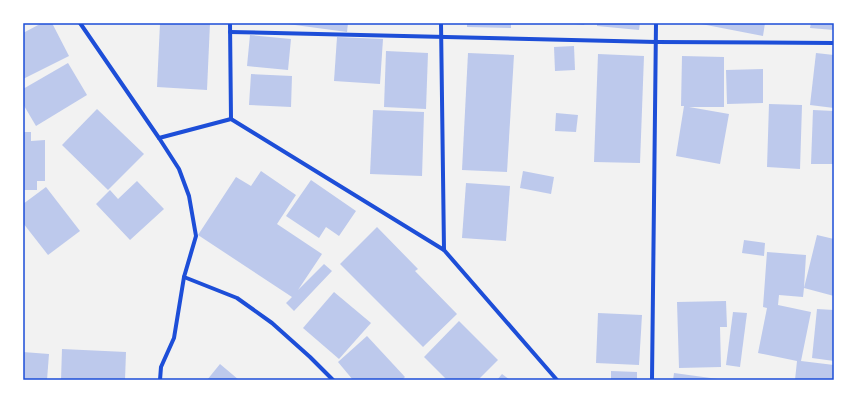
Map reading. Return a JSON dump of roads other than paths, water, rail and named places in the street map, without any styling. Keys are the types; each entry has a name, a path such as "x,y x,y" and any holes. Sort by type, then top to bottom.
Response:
{"street":[{"path":"80,23 179,169 188,196 196,236 184,277 174,338 161,367 160,380"},
{"path":"230,23 231,119"},
{"path":"441,23 444,250"},
{"path":"652,380 656,23"},
{"path":"230,32 656,42 834,43"},
{"path":"159,138 231,119 444,250 557,380"},
{"path":"184,277 237,298 272,323 310,357 332,380"}]}
